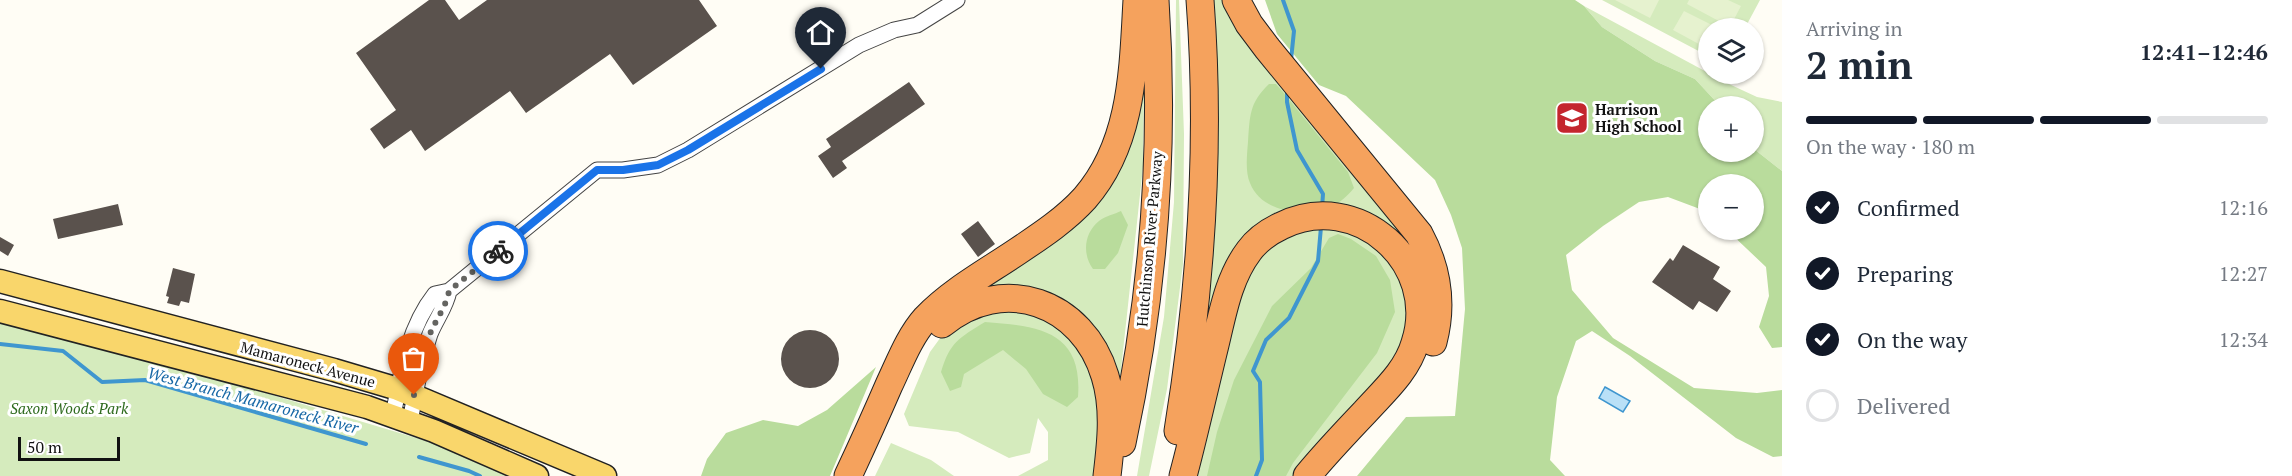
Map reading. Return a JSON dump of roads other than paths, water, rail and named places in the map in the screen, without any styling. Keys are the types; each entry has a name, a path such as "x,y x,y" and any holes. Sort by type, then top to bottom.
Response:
{"highway":[{"path":"848,476 906,348 925,320 951,296 1065,217 1085,198 1101,176 1119,140 1126,113 1137,0"},
{"name":"Hutchinson River Parkway","path":"1115,476 1136,373 1153,216 1158,132 1155,0"},
{"path":"1169,476 1189,357 1201,234 1204,119 1200,0"},
{"path":"1236,0 1266,48 1419,234 1433,267 1439,299 1438,321 1433,343 1418,374 1327,476"},
{"path":"1183,476 1231,282 1251,247 1267,233 1291,222 1318,216 1347,219 1365,226 1379,234 1393,247 1404,261 1418,294 1420,312 1418,334 1413,352 1398,375 1307,476"},
{"path":"864,476 927,341 941,325 960,311 981,302 1003,298 1024,300 1048,307 1076,325 1091,342 1102,365 1109,392 1111,430 1107,476"}],"main road":[{"name":"Mamaroneck Avenue","path":"0,281 323,367 406,392 605,476"},
{"name":"Mamaroneck Avenue","path":"0,311 367,407 537,476"}],"street":[{"path":"401,419 406,392 438,314 447,303 449,291 597,170 623,170 658,165 688,150 859,45 894,30 917,25 957,0"}],"water":[{"path":"1605,387 1630,401 1623,412 1599,398"}],"waterway":[{"path":"1283,0 1294,31 1291,60"},
{"path":"1287,91 1287,102 1297,150 1323,194 1322,208"},
{"path":"1256,476 1262,460 1260,382 1253,371 1266,340 1289,318 1318,261 1321,227"},
{"name":"West Branch Mamaroneck River","path":"0,344 63,351 102,382 145,380 366,444"},
{"name":"West Branch Mamaroneck River","path":"419,457 480,476"}],"place":[{"name":"Harrison High School","path":"1572,118"}],"park label":[{"name":"Saxon Woods Park","path":"69,408"}]}
